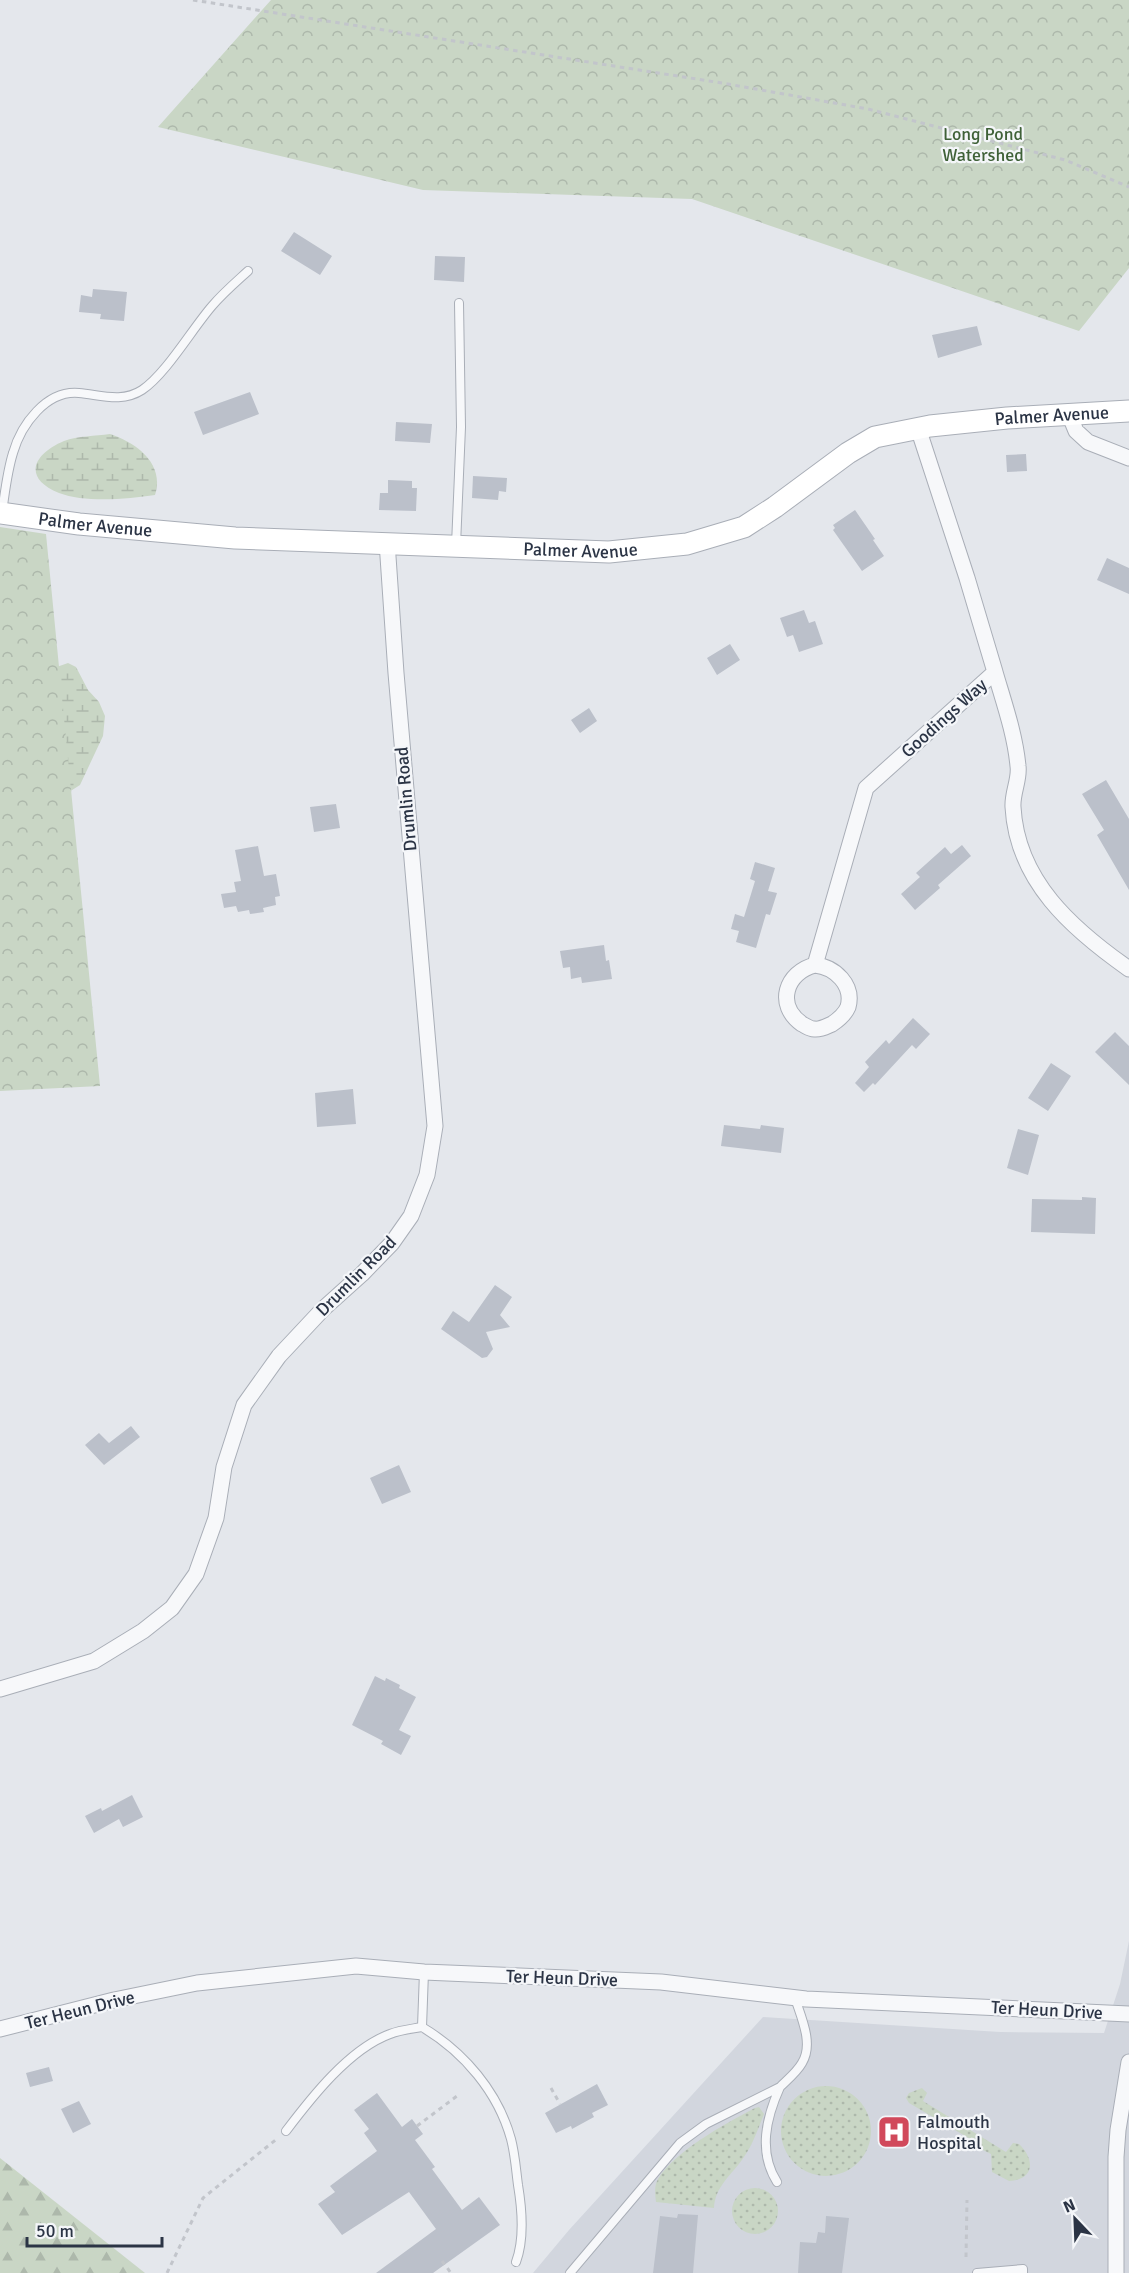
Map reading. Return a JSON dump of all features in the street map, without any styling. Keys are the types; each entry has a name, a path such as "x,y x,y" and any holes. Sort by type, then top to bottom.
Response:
{"main road":[{"name":"Palmer Avenue","path":"1,513 79,524 235,538 609,552 687,544 744,527 848,453 875,437 918,428 1069,414 1129,411"}],"street":[{"path":"1069,414 1076,431 1088,442 1129,458"},
{"name":"Goodings Way","path":"815,965 866,788 995,672 918,428"},
{"name":"Drumlin Road","path":"0,1689 94,1661 143,1631 172,1608 196,1574 216,1518 224,1467 244,1405 287,1348 323,1309 392,1243 411,1216 427,1175 435,1126 396,684 387,542"},
{"path":"995,672 1015,743 1019,769 1012,804 1022,855 1044,894 1098,947 1129,969"},
{"path":"815,965 827,967 839,975 848,997 848,1006 842,1016 830,1025 815,1030 797,1020 785,998 792,979 799,972 815,965"},
{"name":"Ter Heun Drive","path":"0,2029 114,2000 197,1983 356,1966 424,1972 661,1982 795,1998 1129,2014"},
{"path":"1116,2273 1116,2157 1129,2061"}],"lane":[{"path":"1,513 13,452 25,428 41,406 58,397 76,392 124,398 141,390 156,377 214,303 248,271"},
{"path":"456,545 461,427 459,303"},
{"path":"422,2027 424,1972"},
{"path":"777,2182 767,2161 765,2144 772,2106 780,2087 803,2062 805,2053 806,2030 795,1998"},
{"path":"286,2131 320,2087 363,2049 390,2034 422,2027 441,2039 463,2058 493,2094 504,2117 512,2141 520,2198 522,2235 516,2262"},
{"path":"570,2273 680,2143 706,2124 780,2087"},
{"path":"977,2273 1023,2269 1023,2273"}],"path":[{"path":"193,0 710,81 868,109 1065,160 1129,187"},
{"path":"551,2088 560,2104"},
{"path":"417,2126 457,2096"},
{"path":"168,2273 203,2198 286,2131"},
{"path":"966,2258 967,2200"},
{"path":"442,2260 451,2273"}],"shaded area":[{"name":"Falmouth Hospital","path":"1129,1941 1129,2273 533,2273 569,2230 763,2017 1000,2032 1104,2033 1120,1984"}],"green space":[{"name":"Long Pond Watershed","path":"271,0 1129,0 1129,268 1079,331 692,199 423,190 158,127"},
{"path":"110,434 139,449 152,464 157,484 155,495 120,499 81,498 59,493 47,487 40,480 36,473 36,466 39,459 53,446 75,438"},
{"path":"0,527 46,534 100,1086 0,1091"},
{"path":"68,663 76,667 88,690 99,702 105,716 103,736 80,785 69,792 0,687"},
{"path":"826,2086 843,2090 858,2099 867,2114 871,2131 867,2148 858,2163 843,2172 826,2176 809,2172 794,2163 785,2148 781,2131 785,2114 794,2099 809,2090"},
{"path":"922,2088 927,2093 923,2101 1006,2152 1013,2143 1019,2144 1030,2162 1028,2173 1018,2180 1009,2181 992,2172 991,2154 975,2146 972,2140 909,2103 906,2098 909,2093"},
{"path":"759,2107 764,2114 755,2136 744,2157 717,2193 714,2208 656,2202 657,2182 666,2168 689,2148 716,2130"},
{"path":"0,2158 145,2273 0,2273"},
{"path":"755,2188 771,2195 778,2211 771,2227 755,2234 739,2227 732,2211 739,2195"}],"building":[{"path":"294,232 332,256 320,275 281,251"},
{"path":"435,256 465,257 464,282 434,280"},
{"path":"93,289 127,292 124,321 100,319 101,314 79,312 81,295 92,297"},
{"path":"977,326 982,345 938,358 932,335"},
{"path":"250,392 259,414 203,435 194,412"},
{"path":"396,422 432,424 430,443 395,441"},
{"path":"1026,454 1027,471 1007,472 1006,455"},
{"path":"473,476 507,478 506,492 499,491 498,500 472,498"},
{"path":"388,480 412,481 412,488 417,488 416,511 379,510 380,493 388,493"},
{"path":"855,510 884,556 862,571 833,530 835,528 833,525"},
{"path":"1107,558 1129,568 1129,594 1097,580"},
{"path":"804,610 809,623 815,621 823,644 799,652 793,635 787,637 780,618"},
{"path":"730,644 740,660 717,675 707,658"},
{"path":"589,708 597,721 580,733 571,720"},
{"path":"1106,780 1129,819 1129,890 1097,835 1104,830 1082,794"},
{"path":"336,804 340,828 314,832 310,807"},
{"path":"962,845 971,856 938,885 940,888 915,910 901,894 920,877 916,873 945,847 951,854"},
{"path":"258,846 264,876 276,874 280,896 275,897 276,905 263,908 264,912 250,914 249,910 238,912 236,906 224,908 221,894 236,892 234,882 241,881 235,850"},
{"path":"755,862 775,868 768,891 777,893 770,915 766,914 756,948 736,942 739,931 731,929 735,914 744,917 755,881 750,879"},
{"path":"604,945 612,979 582,983 581,977 571,979 570,967 563,968 560,951"},
{"path":"913,1018 930,1034 916,1049 912,1045 875,1085 873,1083 864,1092 855,1083 869,1067 865,1062 886,1040 889,1044"},
{"path":"1115,1032 1129,1046 1129,1085 1095,1052"},
{"path":"1051,1063 1071,1076 1048,1111 1028,1098"},
{"path":"353,1089 356,1124 317,1127 315,1093"},
{"path":"724,1125 760,1129 761,1125 784,1128 781,1153 721,1146"},
{"path":"1018,1129 1039,1135 1028,1175 1007,1168"},
{"path":"1082,1197 1096,1198 1095,1234 1031,1232 1032,1199 1082,1200"},
{"path":"495,1285 512,1297 500,1315 510,1327 486,1332 493,1349 487,1357 482,1358 441,1329 453,1311 469,1322"},
{"path":"131,1426 140,1437 104,1465 85,1445 99,1433 109,1443"},
{"path":"399,1465 411,1492 382,1504 370,1478"},
{"path":"375,1676 385,1681 386,1678 400,1685 399,1688 416,1697 399,1730 411,1736 401,1755 381,1744 383,1741 352,1725"},
{"path":"132,1795 143,1817 123,1827 119,1819 94,1833 85,1816 101,1808 102,1811"},
{"path":"49,2067 53,2081 30,2087 26,2073"},
{"path":"597,2084 608,2105 592,2113 594,2117 572,2129 571,2126 556,2133 545,2113"},
{"path":"377,2093 402,2127 412,2119 423,2134 415,2140 435,2167 432,2169 462,2210 479,2197 500,2225 433,2273 376,2273 436,2229 409,2192 342,2235 318,2204 335,2192 330,2186 377,2151 364,2133 369,2129 354,2110"},
{"path":"79,2101 91,2124 73,2133 61,2109"},
{"path":"678,2214 698,2215 693,2273 653,2273 660,2216 677,2218"},
{"path":"826,2216 849,2218 842,2273 798,2273 800,2242 816,2243 818,2232 825,2233"}],"place":[{"name":"Falmouth Hospital","path":"894,2132"}]}
